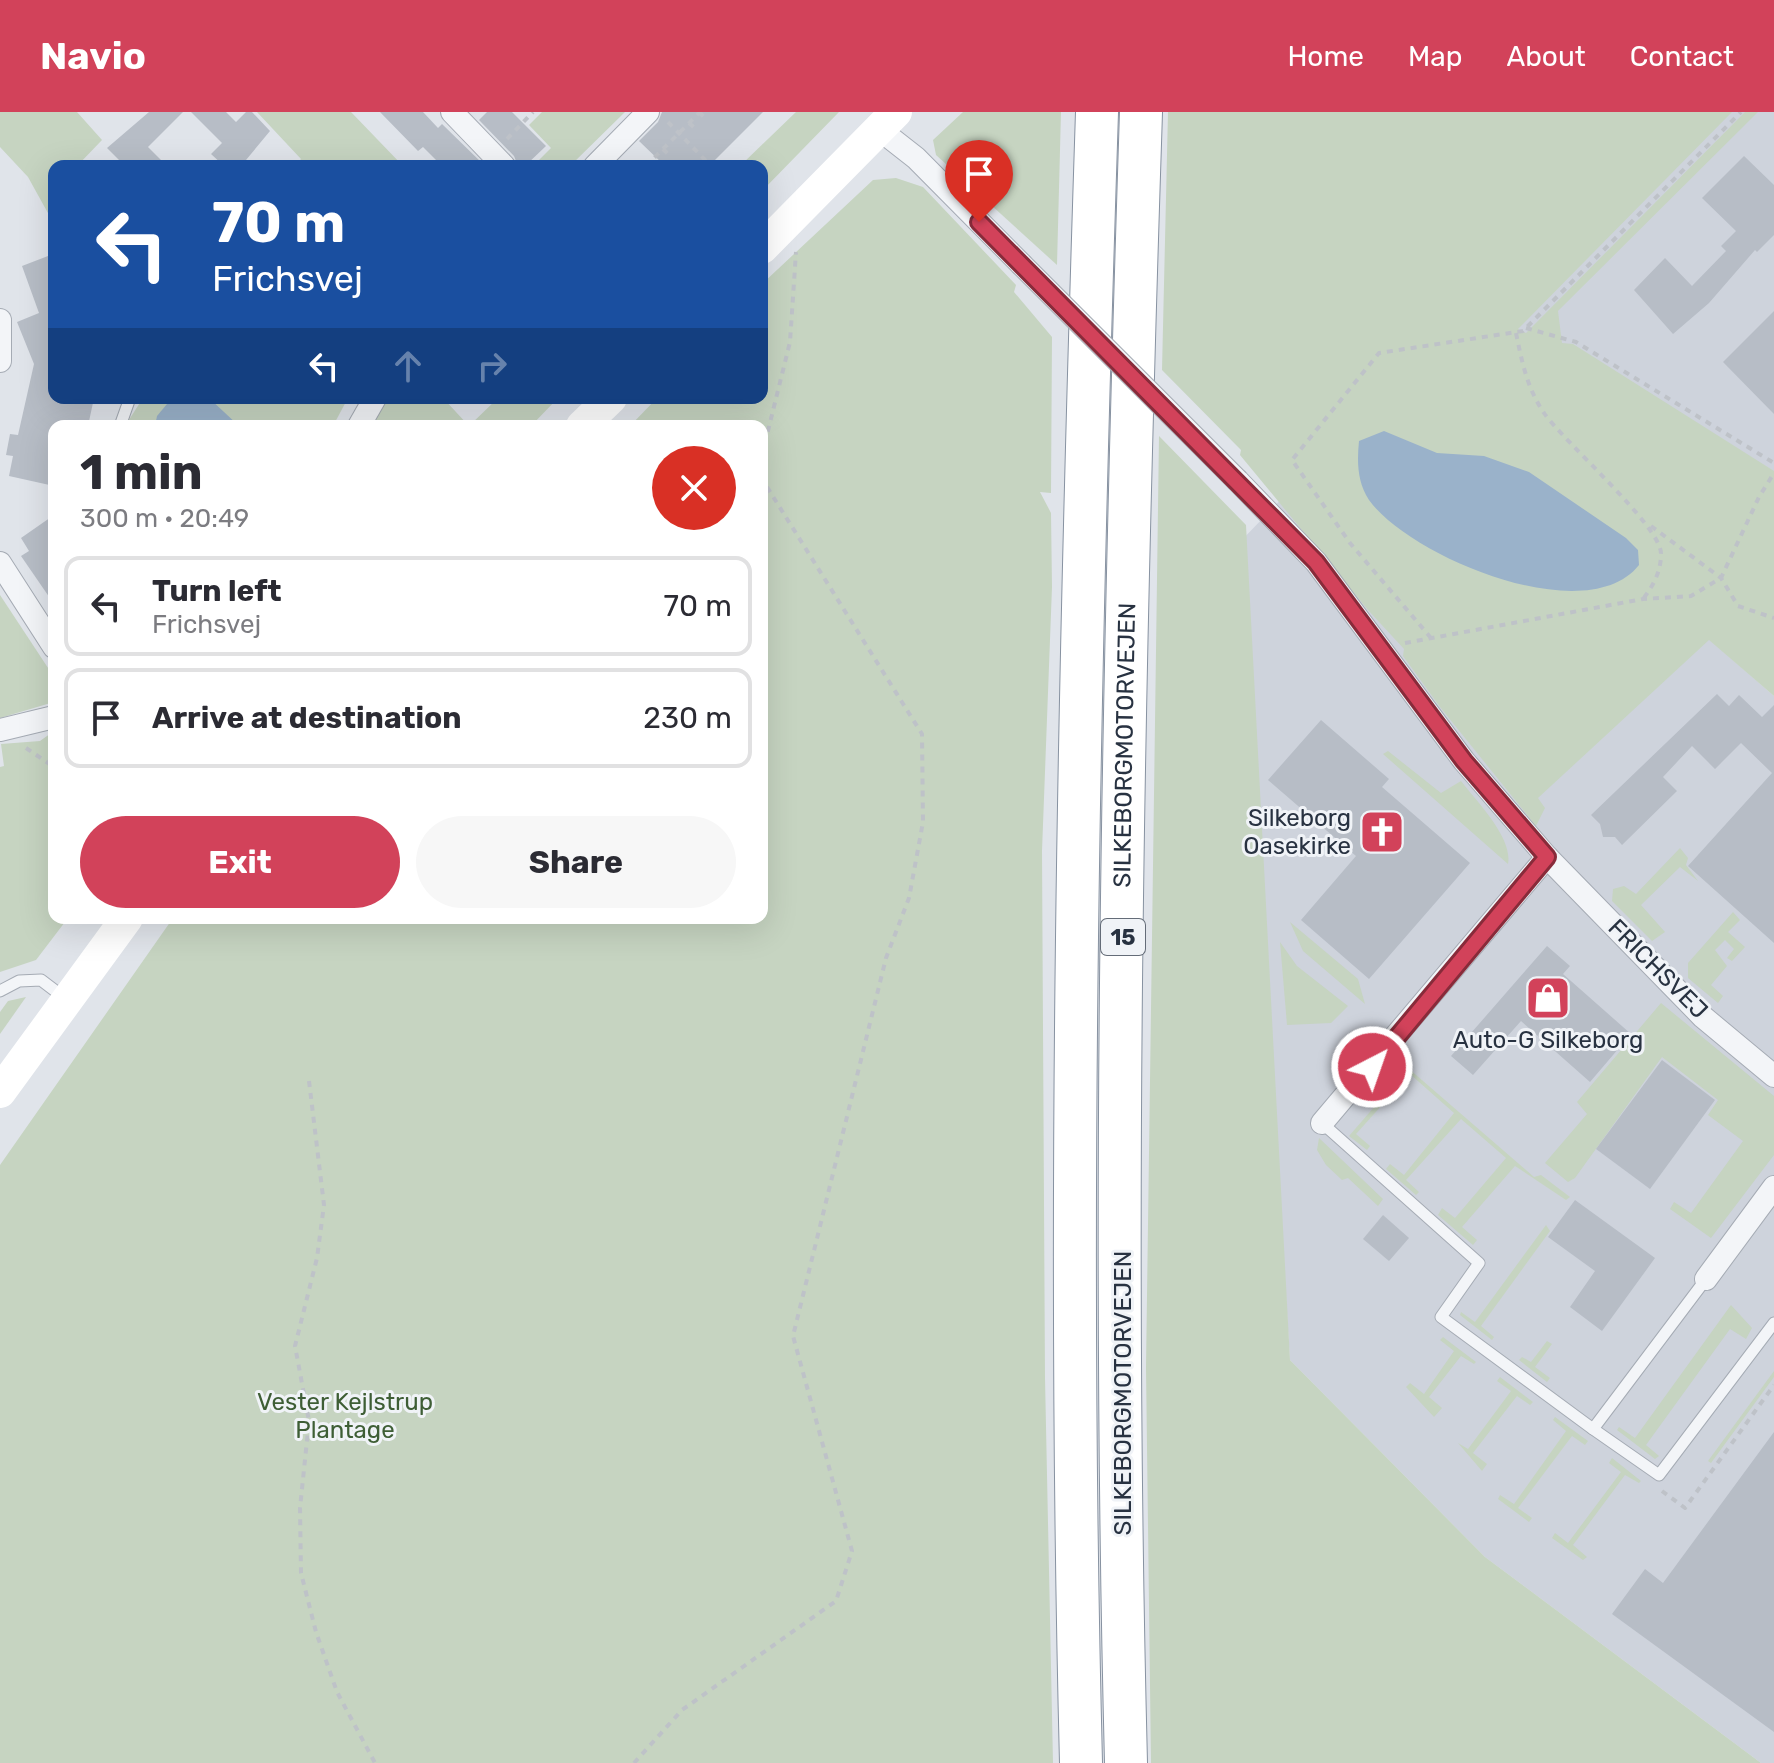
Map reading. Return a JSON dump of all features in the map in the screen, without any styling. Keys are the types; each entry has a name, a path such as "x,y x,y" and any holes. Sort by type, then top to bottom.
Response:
{"highway":[{"name":"SILKEBORGMOTORVEJEN","path":"1081,1763 1076,1071 1086,445 1097,112"},
{"name":"SILKEBORGMOTORVEJEN","path":"1126,1763 1121,1070 1131,437 1141,112"}],"street":[{"path":"452,112 498,160"},
{"path":"601,160 648,112"},
{"path":"771,240 888,121"},
{"name":"FRICHSVEJ","path":"888,121 916,158 1316,562 1464,761 1547,857 1703,1017 1774,1076"},
{"path":"0,320 0,361"},
{"path":"588,420 605,404"},
{"path":"0,563 48,638"},
{"path":"5,730 48,719"},
{"path":"1322,1123 1547,857"},
{"path":"0,1092 123,924"},
{"path":"1706,1279 1770,1201"}],"lane":[{"path":"0,991 19,981 41,980 67,999"},
{"path":"1322,1123 1479,1263 1441,1317 1659,1475 1774,1323"},
{"path":"1593,1429 1706,1279"}],"path":[{"path":"498,160 533,112"},
{"path":"657,112 705,160"},
{"path":"652,160 700,112 707,120"},
{"path":"1431,638 1350,543 1292,460 1379,353 1526,328 1741,112"},
{"path":"689,123 698,131"},
{"path":"663,149 671,157"},
{"path":"768,429 791,327 797,254 771,240"},
{"path":"1526,328 1576,342 1774,463"},
{"path":"1516,332 1525,380 1544,413 1585,462 1647,523 1721,578 1738,606 1774,618"},
{"path":"1379,647 1643,599 1691,596 1721,578 1759,497 1774,473"},
{"path":"634,1763 682,1710 836,1601 852,1551 793,1336 886,958 909,898 923,822 922,734 768,489"},
{"path":"1643,599 1656,582 1662,552 1647,523"},
{"path":"5,730 48,763"},
{"path":"309,1081 324,1205 317,1258 295,1346 309,1421 300,1508 301,1573 316,1632 337,1692 375,1763"},
{"path":"1653,1484 1685,1508 1774,1385"}],"shaded area":[{"path":"1654,112 1774,112 1774,566 1710,640 1774,696 1774,1763 1761,1763 1485,1557 1290,1360 1238,544"}],"green space":[{"path":"0,112 77,112 102,140 83,160 48,160 48,213 28,177 0,147"},
{"path":"257,112 351,112 397,160 300,160"},
{"path":"542,112 625,112 576,160 539,160 551,148 529,125"},
{"path":"796,112 839,112 768,185 768,160 746,160"},
{"path":"963,112 1061,112 1057,265 936,155 933,140"},
{"path":"1168,112 1732,112 1518,329 1526,333 1745,112 1758,112 1558,311 1562,343 1573,344 1774,471 1774,696 1709,640 1538,798 1545,808 1536,826 1440,707 1403,656 1404,649 1240,455 1241,450 1162,370"},
{"name":"Vester Kejlstrup Plantage","path":"896,178 923,187 1016,285 1014,292 1052,337 1051,493 1040,492 1051,513 1052,587 1042,851 1045,1378 1053,1763 0,1763 0,1165 169,924 768,924 768,420 636,420 651,404 768,404 768,278 873,180"},
{"path":"139,404 345,404 336,420 129,420"},
{"path":"377,404 449,404 463,420 367,420"},
{"path":"492,404 552,404 537,420 475,420"},
{"path":"1159,436 1246,525 1290,1360 1485,1557 1761,1763 1151,1763 1146,1368"},
{"path":"0,595 48,668 48,704 0,718"},
{"path":"48,735 48,924 63,924 36,960 0,972 0,767 4,766 1,744 40,741"},
{"path":"1388,751 1441,793 1461,781 1500,832 1508,854 1508,864 1383,754"},
{"path":"1680,848 1688,858 1686,865 1698,881 1680,867 1641,905 1665,932 1652,941 1612,901 1613,889 1624,886 1636,894"},
{"path":"1733,912 1740,920 1728,932 1745,947 1732,961 1727,958 1734,949 1725,940 1715,950 1727,966 1711,985 1723,996 1718,1003 1688,978 1688,963"},
{"path":"1290,922 1358,979 1365,1004 1303,951"},
{"path":"1280,942 1297,966 1348,1006 1331,1023 1287,1025"},
{"path":"26,997 0,1034 0,1012 8,1001"},
{"path":"1661,1003 1774,1096 1774,1155 1711,1238 1670,1209 1674,1202 1691,1213 1743,1141 1708,1115 1718,1100 1662,1057 1575,1178 1568,1182 1545,1163 1587,1114 1577,1102"},
{"path":"1408,1068 1534,1177 1541,1175 1570,1197 1566,1200 1515,1166 1462,1227 1477,1240 1473,1245 1438,1215 1442,1208 1455,1218 1506,1158 1461,1119 1406,1180 1419,1192 1416,1195 1386,1169 1390,1164 1404,1175 1454,1113 1410,1074 1356,1134 1370,1146 1367,1150 1349,1136"},
{"path":"1319,1138 1383,1199 1378,1206 1348,1178 1342,1180 1326,1165 1317,1150"},
{"path":"1546,1225 1550,1231 1481,1326 1494,1337 1492,1340 1460,1315 1461,1312 1475,1322"},
{"path":"1731,1305 1752,1328 1746,1339 1730,1329 1646,1445 1659,1456 1655,1459 1617,1430 1619,1427 1635,1438"},
{"path":"1443,1337 1476,1362 1474,1364 1461,1356 1429,1397 1442,1408 1434,1417 1406,1387 1410,1383 1424,1394 1454,1351 1440,1340"},
{"path":"1547,1341 1552,1344 1535,1367 1550,1378 1547,1382 1519,1360 1522,1357 1531,1362"},
{"path":"1774,1371 1774,1377 1711,1463 1708,1461"},
{"path":"1500,1377 1533,1402 1530,1405 1517,1396 1473,1453 1487,1464 1482,1471 1458,1443 1468,1449 1511,1391 1497,1381"},
{"path":"1555,1417 1588,1441 1585,1445 1572,1436 1518,1508 1532,1518 1529,1522 1498,1499 1500,1495 1514,1504 1566,1431 1553,1420"},
{"path":"1612,1458 1641,1481 1639,1483 1625,1475 1573,1545 1587,1557 1583,1560 1552,1538 1555,1533 1568,1543 1621,1472 1609,1463"}],"water":[{"path":"167,404 215,404 233,420 156,420"},
{"path":"1384,431 1437,453 1484,456 1529,472 1626,538 1638,550 1639,565 1614,583 1581,591 1542,588 1500,579 1459,563 1390,522 1369,500 1360,479 1359,441"}],"building":[{"path":"149,112 183,112 148,147 161,160 119,160 107,148"},
{"path":"191,112 226,112 236,122 246,112 252,112 270,131 246,160 218,160 211,154 222,143"},
{"path":"380,112 423,112 438,128 442,124 479,160 436,160 423,147 418,151"},
{"path":"487,112 512,112 546,146 531,160 516,160 479,120"},
{"path":"662,112 763,112 715,160 659,160 639,141 658,122"},
{"path":"1744,156 1774,185 1774,235 1757,252 1755,250 1709,303 1673,334 1634,290 1665,258 1692,286 1726,251 1721,246 1736,231 1702,198"},
{"path":"48,256 48,404 93,404 89,420 48,420 48,485 9,476 13,456 6,455 10,434 18,435 34,364 17,322 39,313 22,266"},
{"path":"1774,311 1774,414 1723,362"},
{"path":"48,519 48,595 21,556 29,551 21,538"},
{"path":"1717,694 1729,706 1739,695 1762,717 1774,705 1774,943 1688,866 1772,773 1741,743 1715,769 1692,746 1663,777 1677,791 1622,845 1615,837 1603,837 1600,824 1591,815"},
{"name":"Silkeborg Oasekirke","path":"1321,720 1389,779 1382,787 1470,863 1369,979 1301,920 1356,856 1268,780"},
{"path":"1547,946 1570,966 1563,974 1631,1034 1590,1082 1521,1021 1473,1075 1451,1056"},
{"path":"1662,1060 1715,1100 1650,1189 1596,1149"},
{"path":"1575,1200 1655,1258 1602,1331 1570,1307 1595,1271 1548,1237"},
{"path":"1383,1215 1409,1238 1389,1261 1363,1239"},
{"path":"1774,1432 1774,1732 1612,1614 1645,1569 1663,1583"}],"place":[{"name":"Silkeborg Oasekirke","path":"1382,832"},
{"name":"Auto-G Silkeborg","path":"1548,998"}],"route":[{"path":"979,222 1316,562 1464,761 1547,857 1372,1067"}]}
